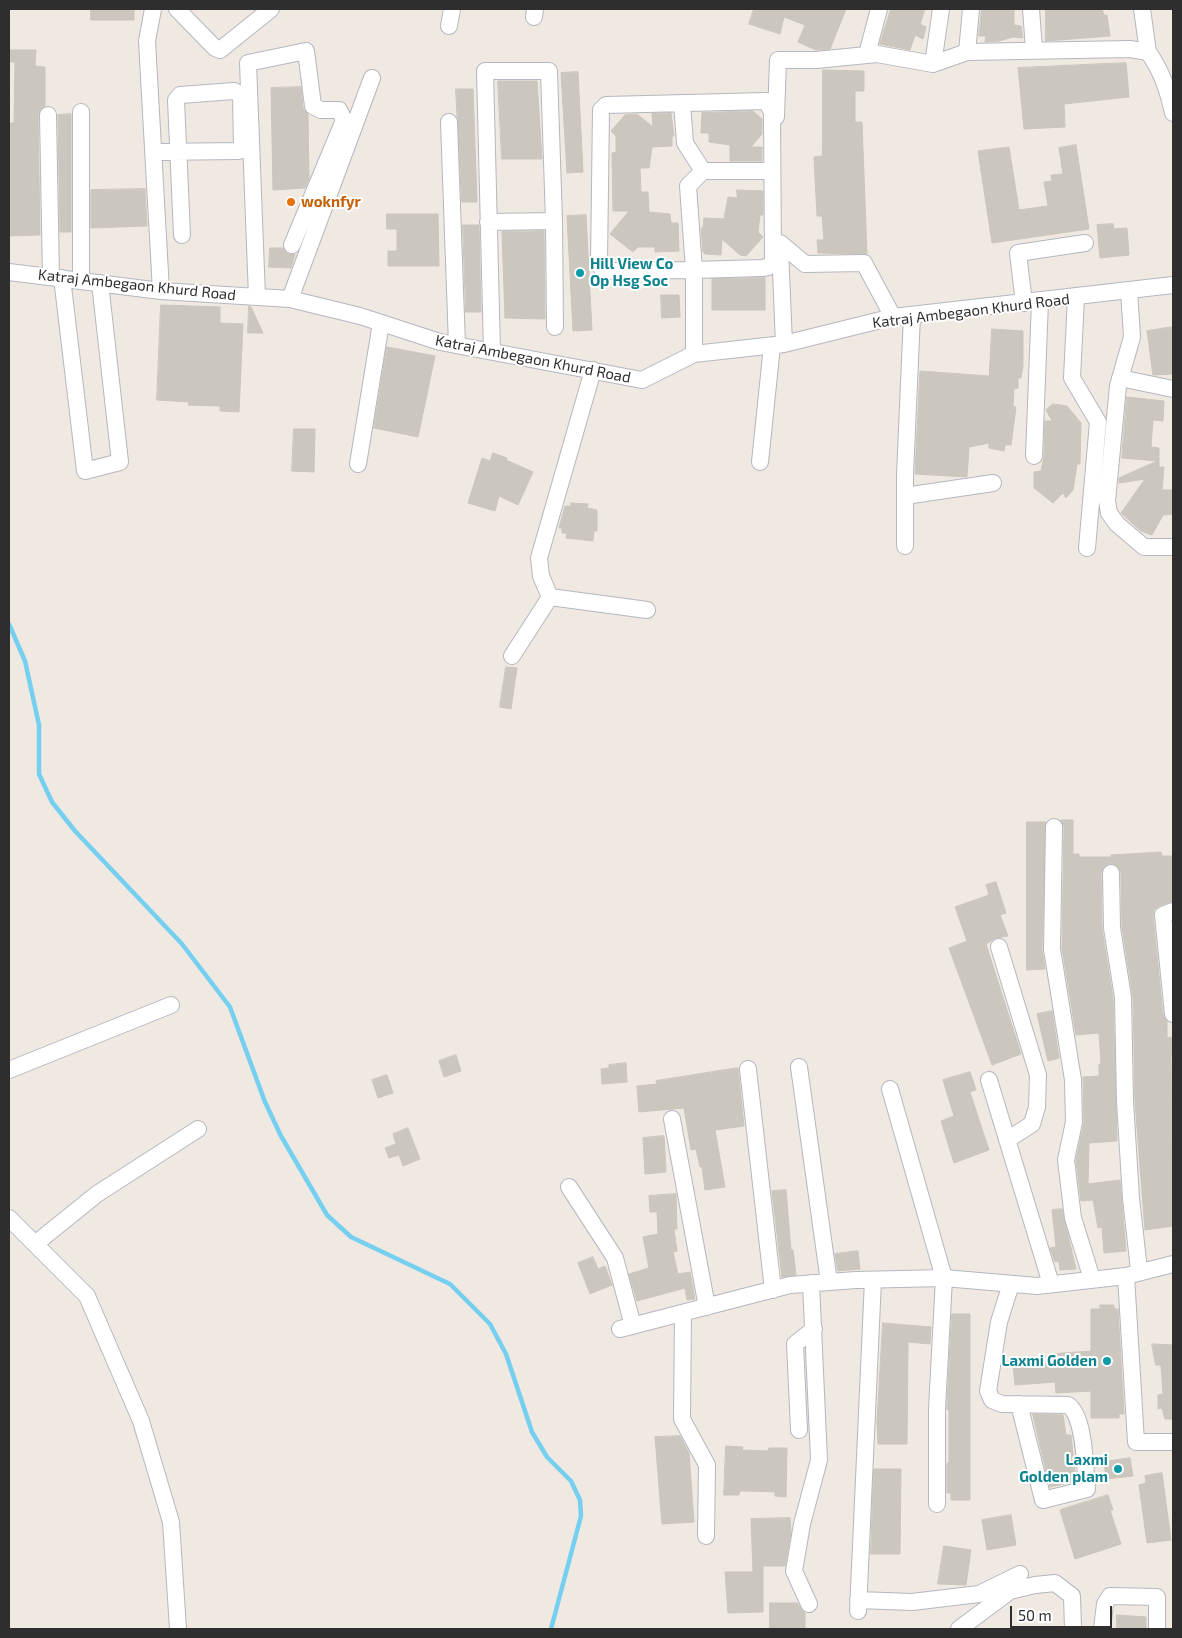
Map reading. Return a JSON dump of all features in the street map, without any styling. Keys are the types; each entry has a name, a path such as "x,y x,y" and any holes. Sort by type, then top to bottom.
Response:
{"street":[{"path":"153,9 147,41 160,291"},
{"path":"177,9 215,48 220,50 271,9"},
{"path":"449,26 452,9"},
{"path":"867,54 879,9"},
{"path":"934,64 941,9"},
{"path":"968,52 970,9"},
{"path":"1031,9 1034,50"},
{"path":"1141,51 1142,9"},
{"path":"760,462 778,345 780,243 776,85 778,60 816,60 867,54 934,64 968,52 1034,50 1141,51 1157,65 1168,89 1173,113"},
{"path":"257,297 248,63 306,51 313,106 322,110 339,110 344,120 292,245"},
{"path":"492,351 485,71 549,71 555,327"},
{"path":"290,299 372,78"},
{"path":"153,152 178,152 238,152 242,150 241,95 238,92 180,95 177,97 178,152 182,235"},
{"path":"766,102 772,112 772,171 773,262 768,267 694,270 609,271 602,269 599,262 601,110 606,105 766,102"},
{"path":"682,103 686,143 703,171"},
{"path":"81,112 81,281"},
{"path":"48,115 56,278 85,471 120,462 100,283"},
{"path":"449,122 457,345"},
{"path":"694,354 694,270 688,186 703,171 772,171"},
{"path":"488,222 554,221"},
{"path":"780,243 806,264 864,263 893,317"},
{"path":"1034,456 1032,302 1018,253 1085,243"},
{"name":"Katraj Ambegaon Khurd Road","path":"9,272 160,291 290,299 457,345 642,380 694,354 778,345 893,317 1173,285"},
{"path":"1129,291 1132,337 1120,378 1107,501 1109,513 1117,524 1144,547 1173,547"},
{"path":"1076,297 1072,378 1098,422 1086,548"},
{"path":"905,546 905,496 912,315"},
{"path":"358,464 381,323"},
{"path":"550,597 541,576 539,558 592,370"},
{"path":"1120,378 1173,389"},
{"path":"905,496 993,483"},
{"path":"550,597 647,610"},
{"path":"512,656 550,597"},
{"path":"1054,827 1052,950 1073,1080 1074,1122 1066,1160 1073,1218 1092,1279"},
{"path":"1111,873 1112,928 1123,997 1125,1102 1131,1198 1136,1442 1173,1442"},
{"path":"1173,911 1163,916 1173,1014"},
{"path":"999,947 1038,1075 1037,1107 1032,1124 1007,1140"},
{"path":"9,1070 171,1005"},
{"path":"799,1067 829,1282"},
{"path":"748,1070 773,1290"},
{"path":"989,1080 1051,1284"},
{"path":"890,1089 944,1278 936,1409 937,1504"},
{"path":"672,1118 708,1307"},
{"path":"35,1244 97,1194 198,1130"},
{"path":"569,1187 615,1258 626,1328 790,1285 944,1278 1037,1286 1133,1273 1173,1264"},
{"path":"9,1218 87,1296 141,1421 171,1522 178,1629"},
{"path":"873,1280 858,1605 912,1602 979,1594 1020,1574"},
{"path":"809,1604 794,1571 802,1524 819,1460 811,1284"},
{"path":"1011,1284 999,1322 988,1391 992,1400 1002,1404 1019,1404 1068,1405 1074,1409 1079,1422 1087,1489 1043,1500 1019,1404"},
{"path":"683,1313 682,1419 707,1465 706,1536"},
{"path":"799,1430 796,1344 814,1329"},
{"path":"958,1629 1010,1591 1054,1583 1072,1596 1073,1629"},
{"path":"1102,1629 1105,1604 1110,1596 1157,1597 1157,1629"}],"building":[{"path":"91,9 134,9 134,20 91,20"},
{"path":"754,9 846,9 830,49 816,50 798,42 805,25 784,17 780,34 749,24"},
{"path":"891,9 925,9 920,24 926,27 923,39 915,35 910,50 880,44"},
{"path":"982,9 1014,9 1014,25 1021,26 1023,38 1013,37 985,42 986,36 979,36"},
{"path":"1046,9 1102,9 1104,15 1107,15 1110,36 1046,41"},
{"path":"10,50 36,50 35,66 45,67 45,106 38,115 40,235 9,236 9,123 14,123 15,62 9,62"},
{"path":"1126,63 1129,97 1064,104 1065,127 1024,129 1018,68"},
{"path":"823,70 864,71 864,91 855,91 855,122 862,122 867,254 818,253 817,240 824,240 822,216 817,216 814,157 822,156"},
{"path":"578,72 583,172 567,173 561,73"},
{"path":"498,81 537,81 542,159 502,159"},
{"path":"301,87 303,108 308,115 309,179 305,188 273,190 271,88"},
{"path":"456,89 473,89 477,202 462,202"},
{"path":"753,111 762,119 762,134 751,147 762,147 762,161 730,161 730,145 709,142 709,133 701,133 702,113"},
{"path":"671,113 674,136 672,136 672,146 652,147 649,168 640,168 641,192 648,192 649,212 670,214 671,223 678,223 679,251 655,252 655,247 638,247 633,252 610,234 629,211 613,211 612,153 616,152 616,136 611,131 625,115 637,114 653,127 652,114"},
{"path":"71,114 71,232 60,232 58,115"},
{"path":"1076,145 1089,229 992,243 978,151 1009,147 1019,210 1048,206 1044,182 1052,181 1051,175 1063,174 1059,148"},
{"path":"145,189 147,226 91,228 91,190"},
{"path":"737,190 763,191 763,215 760,215 758,232 763,237 746,256 740,255 722,239 721,255 705,254 703,252 701,228 703,228 704,218 724,219 728,197 737,198"},
{"path":"387,214 438,214 439,266 388,266 388,251 397,251 397,229 387,229"},
{"name":"Hill View Co Op Hsg Soc","path":"586,215 592,330 573,331 567,216"},
{"path":"1113,224 1114,229 1127,228 1129,255 1100,258 1097,225"},
{"path":"463,225 479,225 481,312 466,312"},
{"path":"544,231 545,319 505,318 502,232"},
{"path":"270,248 283,248 288,254 295,254 291,268 269,267"},
{"path":"765,278 765,310 712,310 712,279"},
{"path":"661,295 679,295 680,317 662,318"},
{"path":"161,305 220,307 220,323 243,324 239,412 220,411 220,406 188,405 189,402 157,400"},
{"path":"249,306 251,307 263,333 248,333"},
{"path":"1173,327 1173,374 1153,375 1147,331"},
{"path":"992,329 1023,331 1023,366 1021,378 1018,378 1018,388 1014,389 1013,407 1016,407 1011,445 1005,445 1004,451 989,448 989,443 969,447 967,477 915,474 920,371 989,376"},
{"path":"387,347 435,356 418,437 374,428"},
{"path":"1127,397 1164,401 1163,421 1153,420 1151,447 1159,448 1159,467 1164,467 1162,490 1173,490 1173,514 1163,515 1152,535 1141,531 1121,513 1145,479 1119,483 1119,478 1157,461 1122,458"},
{"path":"1053,404 1067,406 1081,423 1080,464 1077,464 1073,490 1066,498 1063,493 1053,503 1034,488 1034,472 1041,471 1044,456 1045,421 1052,421 1046,410"},
{"path":"294,429 315,429 314,472 292,471"},
{"path":"493,453 533,472 518,505 499,496 495,511 468,503 482,458 490,461"},
{"path":"571,503 588,504 587,508 597,510 597,531 594,531 593,541 566,538 567,533 562,533 562,528 559,528 565,506 571,506"},
{"path":"506,667 517,668 511,709 500,707"},
{"path":"1061,820 1073,820 1073,854 1079,854 1079,857 1111,857 1111,855 1161,852 1162,856 1173,856 1173,901 1159,906 1154,910 1153,916 1163,1015 1167,1021 1167,1038 1173,1037 1173,1055 1171,1056 1173,1226 1145,1230 1135,1102 1133,997 1122,927 1121,873 1116,865 1110,863 1103,868 1101,873 1102,929 1113,998 1117,1141 1089,1143 1088,1184 1120,1180 1126,1251 1104,1253 1102,1227 1098,1228 1093,1200 1081,1201 1076,1160 1084,1122 1083,1077 1099,1076 1099,1064 1101,1064 1099,1033 1076,1035 1062,948 1064,827"},
{"path":"1027,822 1046,822 1042,949 1045,969 1027,970"},
{"path":"996,882 1006,913 1000,915 1008,936 996,938 986,944 1021,1054 992,1065 949,948 967,941 955,907 989,895 986,885"},
{"path":"1052,1011 1059,1058 1048,1061 1037,1014"},
{"path":"456,1055 461,1071 444,1077 439,1061"},
{"path":"626,1063 627,1082 602,1084 601,1069 609,1068 609,1065"},
{"path":"738,1068 744,1126 715,1130 725,1187 705,1190 702,1167 700,1167 696,1149 691,1150 684,1108 639,1112 637,1086 657,1084 656,1081"},
{"path":"970,1072 976,1090 970,1092 989,1150 954,1163 941,1121 954,1116 943,1080"},
{"path":"387,1075 393,1093 378,1098 372,1080"},
{"path":"408,1128 420,1159 403,1166 399,1155 389,1158 385,1148 396,1144 393,1134"},
{"path":"664,1136 666,1172 645,1174 643,1138"},
{"path":"786,1190 791,1250 793,1250 796,1275 782,1277 772,1191"},
{"path":"676,1194 677,1229 674,1229 677,1251 673,1252 678,1274 690,1272 695,1299 687,1300 685,1288 637,1301 629,1274 649,1268 643,1237 658,1234 657,1212 650,1212 649,1196"},
{"path":"1062,1209 1076,1269 1060,1270 1059,1261 1055,1262 1050,1248 1056,1247 1052,1210"},
{"path":"858,1251 860,1269 838,1271 835,1254"},
{"path":"593,1257 598,1269 605,1266 612,1285 590,1294 578,1263"},
{"path":"1100,1305 1114,1305 1114,1309 1118,1309 1124,1414 1119,1414 1119,1418 1091,1418 1091,1391 1056,1393 1055,1382 1015,1385 1013,1366 1051,1363 1050,1354 1091,1351 1091,1309 1100,1309"},
{"path":"952,1314 970,1314 970,1500 951,1500 951,1493 947,1493 949,1411 947,1409"},
{"path":"883,1323 931,1327 930,1344 908,1342 907,1444 878,1444 877,1422"},
{"path":"1152,1344 1173,1345 1173,1419 1165,1419 1162,1408 1158,1409 1158,1395 1163,1394 1161,1365 1156,1365"},
{"path":"1033,1414 1063,1415 1066,1435 1071,1435 1076,1481 1050,1487"},
{"path":"680,1436 689,1453 694,1522 662,1524 655,1437"},
{"path":"726,1446 743,1447 742,1450 768,1451 769,1448 787,1448 786,1497 775,1496 775,1492 747,1491 740,1491 739,1495 724,1495"},
{"name":"Laxmi Golden plam","path":"1130,1458 1133,1476 1106,1479 1104,1462"},
{"path":"874,1469 901,1469 900,1554 871,1554"},
{"path":"1162,1473 1171,1540 1147,1543 1139,1485 1146,1483 1145,1476"},
{"path":"1108,1495 1113,1510 1110,1510 1121,1544 1075,1559 1060,1510"},
{"path":"1011,1515 1016,1545 987,1550 982,1520"},
{"path":"790,1518 791,1532 785,1566 763,1566 763,1612 728,1613 725,1572 753,1572 751,1519"},
{"path":"944,1546 971,1550 966,1585 938,1584"},
{"path":"770,1603 797,1603 805,1613 805,1629 770,1629"},
{"path":"1117,1615 1146,1617 1146,1629 1117,1629"}],"waterway":[{"path":"9,624 25,661 39,725 39,774 52,802 75,831 182,944 230,1007 265,1102 281,1136 327,1215 351,1237 450,1284 490,1324 506,1354 532,1432 547,1457 571,1481 580,1500 581,1516 551,1629"}],"place":[{"name":"woknfyr","path":"291,202"},
{"name":"Hill View Co Op Hsg Soc","path":"580,273"},
{"name":"Laxmi Golden","path":"1107,1361"},
{"name":"Laxmi Golden plam","path":"1118,1469"}]}
